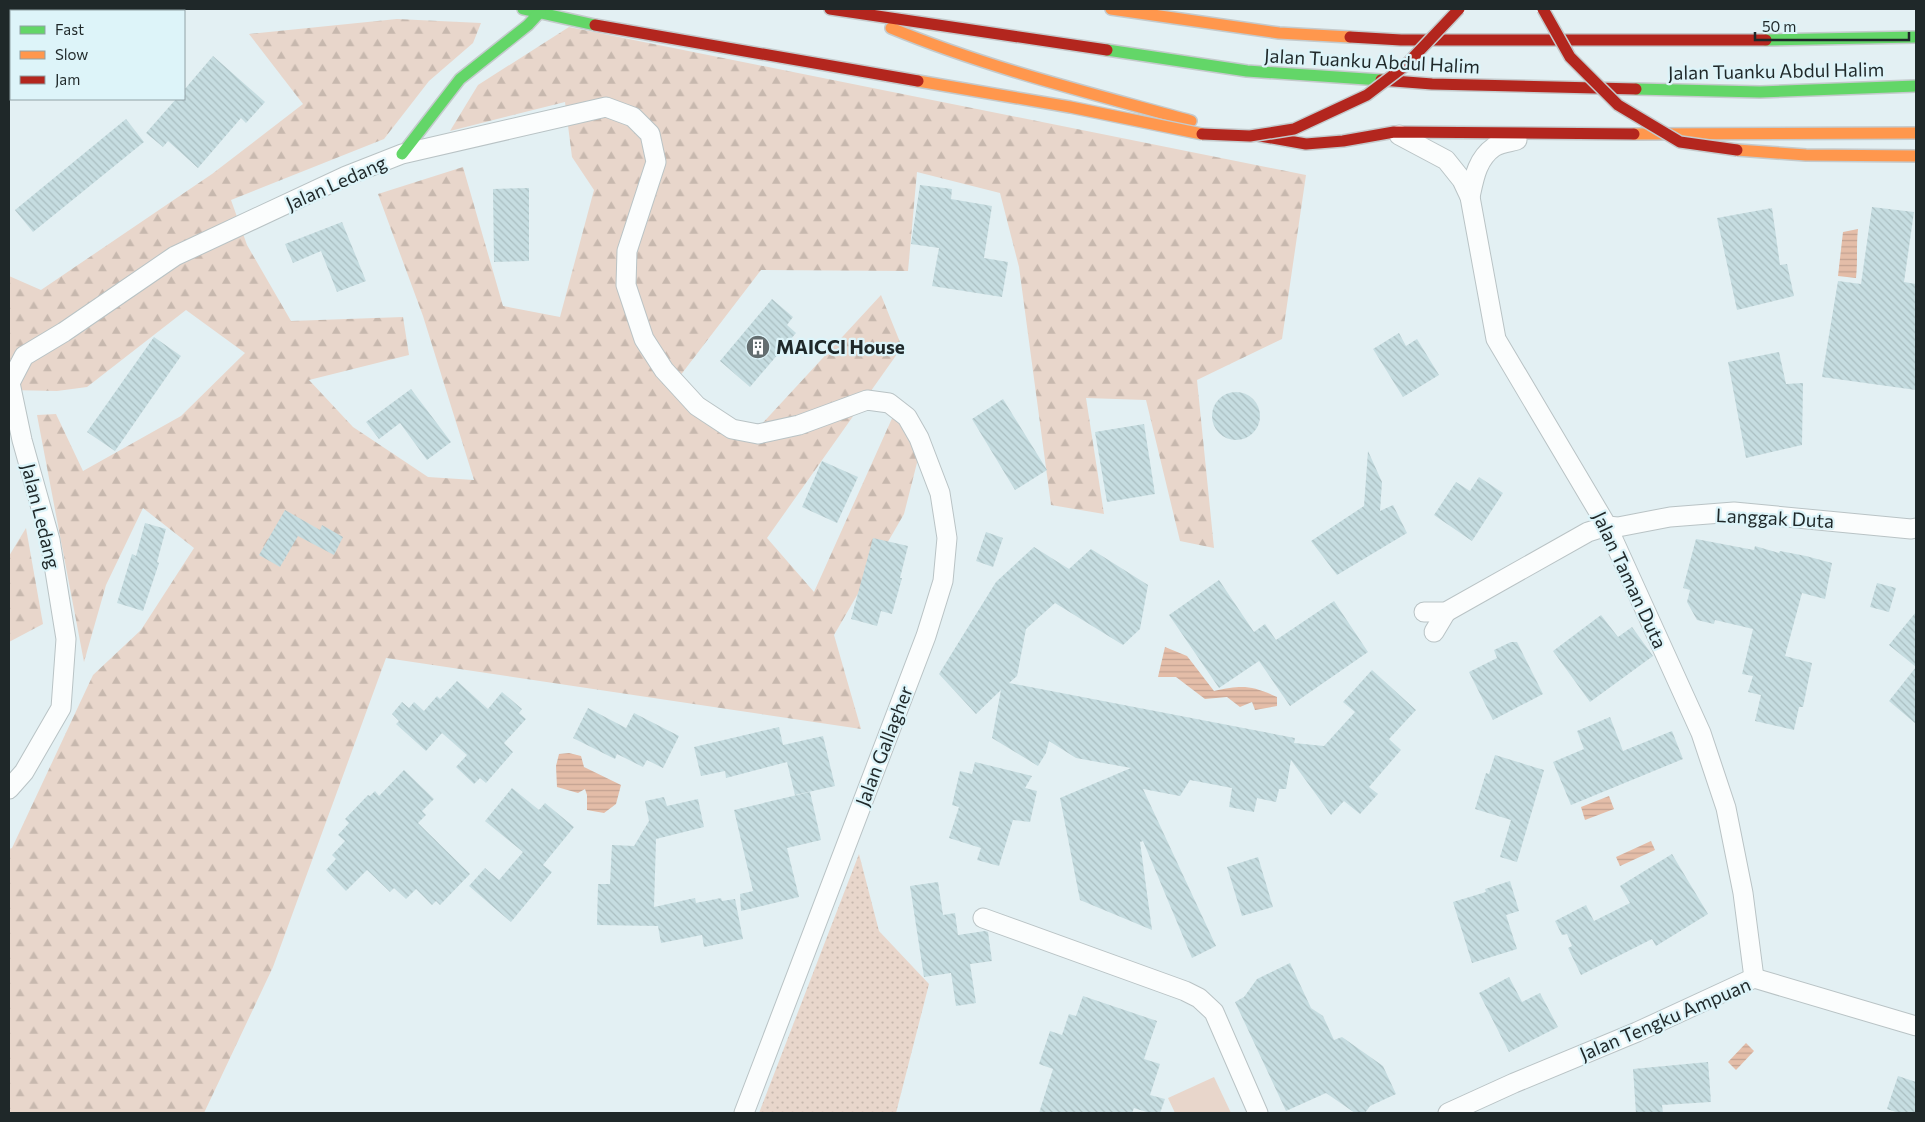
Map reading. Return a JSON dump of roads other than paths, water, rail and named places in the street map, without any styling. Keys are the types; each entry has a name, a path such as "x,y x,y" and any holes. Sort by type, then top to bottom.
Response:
{"main road":[{"path":"523,9 595,25 1061,106 1208,135 1250,136 1294,129 1367,95 1405,66 1459,9"},
{"name":"Jalan Tuanku Abdul Halim","path":"830,9 1247,71 1432,84 1760,92 1916,86"},
{"name":"Jalan Tuanku Abdul Halim","path":"1111,9 1279,33 1401,40 1696,41 1916,37"},
{"path":"1543,9 1570,57 1618,105 1680,142 1749,152 1806,156 1916,156"},
{"path":"852,11 940,48 1045,82 1218,128 1306,144 1343,141 1394,132 1537,134 1916,133"},
{"path":"402,154 460,79 528,26 540,12"}],"street":[{"name":"Jalan Ledang","path":"9,789 24,772 61,708 66,639 50,540 22,440 10,383 24,356 64,332 175,256 346,176 402,154 606,107 634,117 650,134 656,162 627,251 626,285 644,339 664,370 697,406 732,429 758,434 799,425 867,400"},
{"name":"Jalan Taman Duta","path":"1394,132 1446,160 1462,180 1470,197 1496,339 1607,526 1701,733 1726,808 1743,893 1754,978"},
{"name":"Jalan Taman Duta","path":"1470,197 1476,168 1495,146 1537,134"},
{"name":"Jalan Gallagher","path":"744,1113 926,636 943,581 947,538 940,493 919,438 908,417 889,403 867,400"},
{"name":"Langgak Duta","path":"1446,612 1588,532 1607,526 1618,527 1670,517 1734,512 1916,528"},
{"path":"1424,612 1446,612"},
{"path":"1434,632 1446,612"},
{"path":"983,918 1186,991 1199,998 1214,1012 1258,1113"},
{"name":"Jalan Tengku Ampuan","path":"1448,1113 1514,1083 1637,1032 1754,978 1916,1026"}],"place":[{"name":"MAICCI House","path":"758,347"}]}
